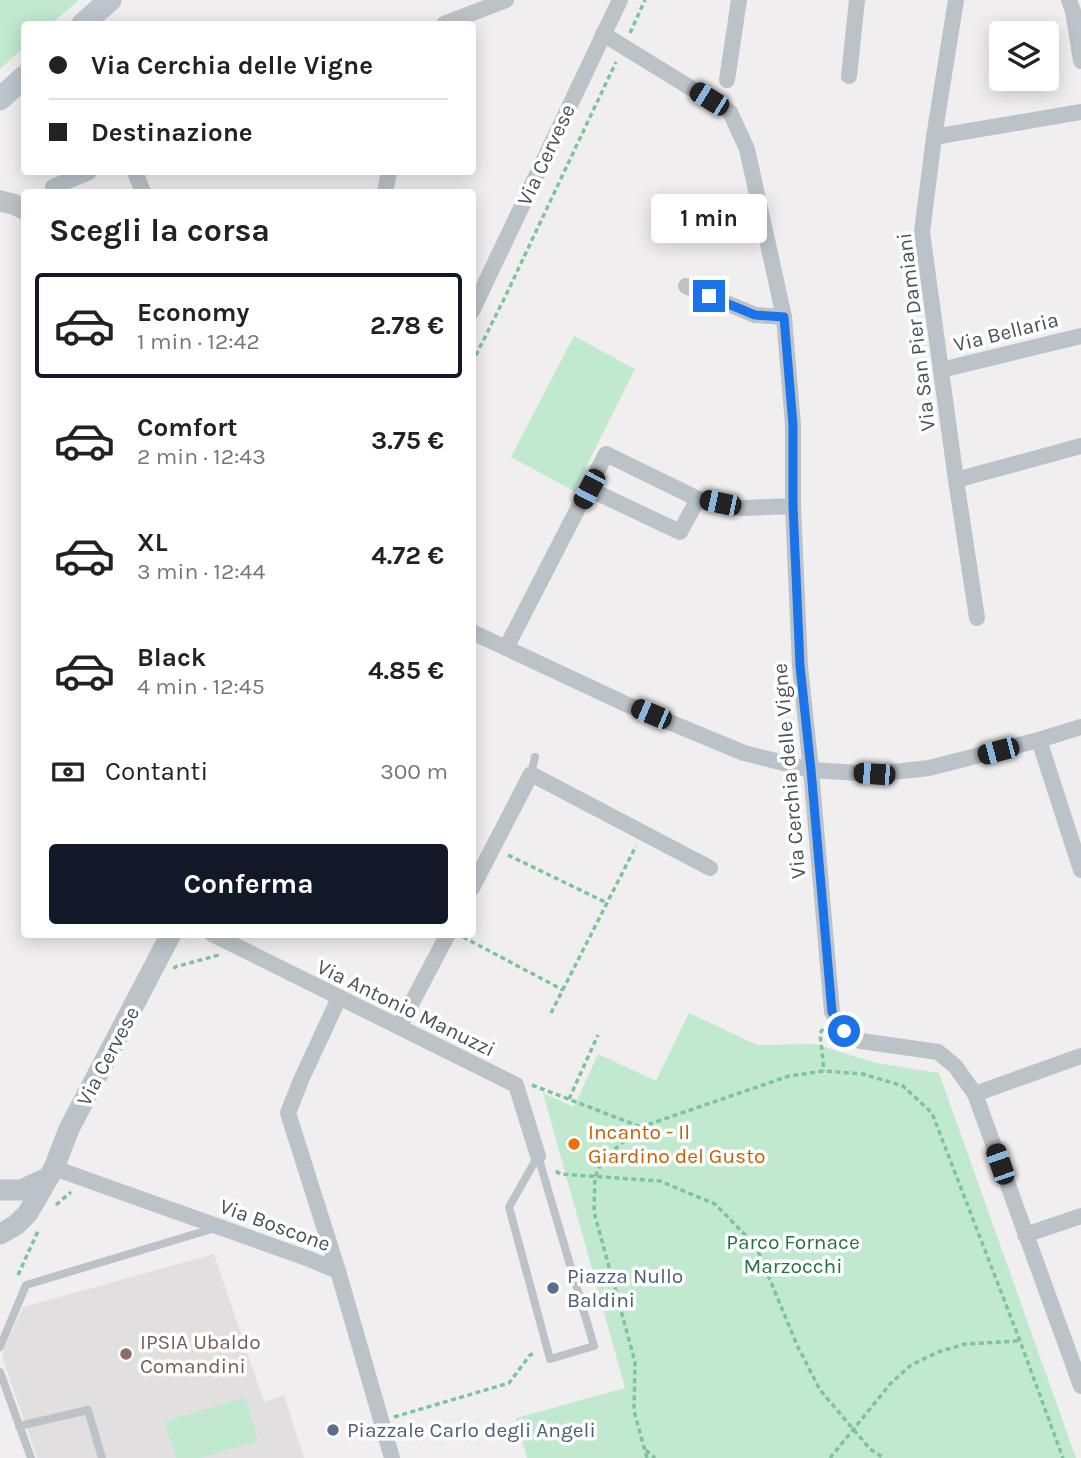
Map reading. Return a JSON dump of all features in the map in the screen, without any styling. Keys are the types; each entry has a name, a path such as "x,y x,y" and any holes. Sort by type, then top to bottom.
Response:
{"main road":[{"path":"86,21 110,0"},
{"path":"0,99 21,80"}],"street":[{"path":"452,21 506,0"},
{"name":"Via Cervese","path":"476,303 620,0"},
{"path":"727,80 739,0"},
{"path":"849,76 858,0"},
{"name":"Via San Pier Damiani","path":"956,0 922,232 977,618"},
{"path":"1069,0 1081,61"},
{"name":"Via Cerchia delle Vigne","path":"603,34 730,112 747,149 784,317 793,425 793,506 800,666 832,1012"},
{"path":"934,137 1081,112"},
{"path":"52,187 82,175"},
{"path":"686,286 755,315 784,317"},
{"name":"Via Bellaria","path":"941,370 1081,336"},
{"path":"956,480 1080,452"},
{"path":"506,648 606,454 698,499 742,508 793,506"},
{"path":"589,489 680,532 698,499"},
{"path":"476,634 628,705 744,753 811,770 874,774 929,768 1081,727"},
{"path":"1039,740 1081,870"},
{"path":"476,881 531,774 710,868"},
{"name":"Via Cervese","path":"0,1234 16,1225 28,1213 169,938"},
{"name":"Via Antonio Manuzzi","path":"219,938 516,1086"},
{"path":"399,1027 446,938"},
{"path":"338,1271 288,1113 339,998"},
{"path":"832,1012 844,1031 861,1041 938,1052 955,1066 975,1094 1081,1386"},
{"path":"975,1094 1081,1056"},
{"path":"516,1086 538,1156"},
{"path":"0,1190 21,1190 50,1173"},
{"name":"Via Boscone","path":"50,1173 81,1178 338,1271 392,1458"},
{"path":"1025,1235 1081,1216"}],"lane":[{"path":"531,774 535,757"},
{"path":"538,1156 594,1346 550,1359 509,1207 538,1156"},
{"path":"0,1348 26,1285 218,1227"},
{"path":"0,1372 31,1458"},
{"path":"19,1426 88,1410 102,1458"}],"path":[{"path":"476,355 645,0"},
{"path":"551,1013 643,832"},
{"path":"494,848 607,903"},
{"path":"169,979 175,967 219,956 219,938"},
{"path":"466,938 563,990"},
{"path":"824,1071 820,1033 832,1012"},
{"path":"569,1099 598,1035"},
{"path":"647,1458 634,1411 635,1362 594,1212 595,1177 603,1160 641,1128 789,1076 824,1071 863,1074 904,1086 932,1113 1063,1458"},
{"path":"516,1086 519,1080 641,1128"},
{"path":"538,1156 560,1174 660,1181 715,1204 756,1246 797,1345 820,1390 870,1449 884,1458"},
{"path":"54,1206 72,1192 81,1178"},
{"path":"17,1277 40,1227"},
{"path":"830,1458 891,1382 911,1365 938,1352 965,1344 1020,1340"},
{"path":"382,1420 509,1383 530,1355 548,1350"},
{"path":"645,1448 655,1458"}],"shaded area":[{"name":"IPSIA Ubaldo Comandini","path":"214,1254 264,1402 284,1395 304,1458 37,1458 3,1359 4,1349 23,1307"}],"green space":[{"path":"0,0 79,0 54,21 21,21 21,50 0,69"},
{"path":"574,336 635,369 574,491 511,457"},
{"name":"Parco Fornace Marzocchi","path":"689,1013 757,1045 815,1044 876,1063 939,1073 1076,1458 527,1458 516,1418 625,1388 543,1093 574,1107 598,1054 656,1081"},
{"path":"245,1397 258,1441 201,1458 176,1458 164,1422"}],"place":[{"name":"Incanto - Il Giardino del Gusto","path":"574,1144"},
{"name":"Piazza Nullo Baldini","path":"553,1288"},
{"name":"IPSIA Ubaldo Comandini","path":"126,1354"},
{"name":"Piazzale Carlo degli Angeli","path":"333,1430"}],"route":[{"path":"709,296 755,315 784,317 793,425 793,506 800,666 832,1012 844,1031"}]}
